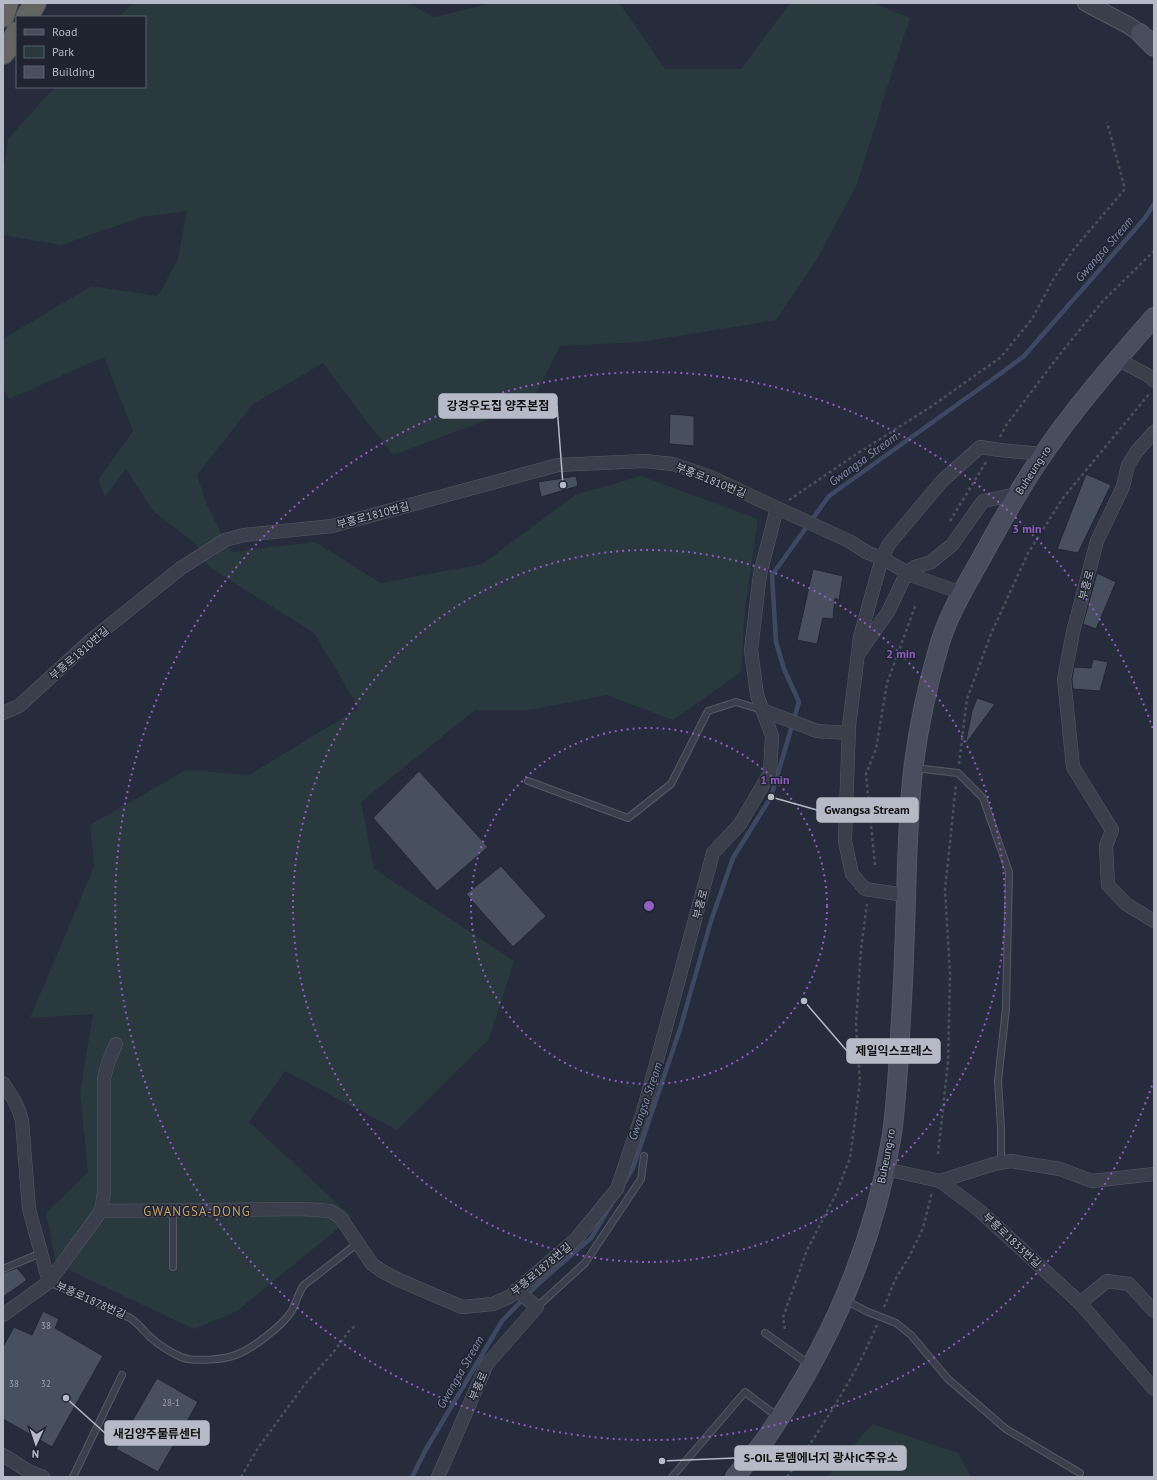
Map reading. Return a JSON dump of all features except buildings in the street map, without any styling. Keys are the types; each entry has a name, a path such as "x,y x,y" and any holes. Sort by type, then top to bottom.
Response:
{"highway":[{"path":"3,16 7,3"},
{"path":"28,16 35,3"},
{"path":"3,53 16,35"}],"main road":[{"path":"1140,33 1154,47"},
{"name":"Buheung-ro","path":"962,593 1017,494 1043,454 1117,360 1154,317"},
{"path":"913,768 925,694 940,642 962,593"},
{"name":"Buheung-ro","path":"735,1477 765,1440 779,1418 811,1366 839,1312 871,1222 885,1169 891,1137 900,1037 905,895 913,768"}],"street":[{"path":"1086,3 1128,25 1154,43"},
{"path":"1117,360 1151,377 1153,386"},
{"name":"부흥로","path":"1154,432 1137,451 1128,465 1123,487 1097,541 1073,632 1064,679 1073,767 1112,830 1106,846 1108,885 1126,904 1154,921"},
{"path":"905,895 865,889 852,874 846,841 848,733 860,637 882,558 889,544 943,480 980,447 1043,454"},
{"name":"부흥로1810번길","path":"3,713 19,706 90,642 181,568 225,540 244,535 332,526 558,465 644,461 673,464 711,477 849,541 868,553 882,558"},
{"path":"858,655 888,612 907,572 915,567 931,562 952,545 983,501 1017,494"},
{"name":"부흥로","path":"643,1112 713,853 740,824 770,773 772,736 766,711 757,695 751,650 760,574 777,508"},
{"path":"882,558 913,576 962,593"},
{"path":"766,711 817,730 848,733"},
{"name":"부흥로1878번길","path":"3,1315 49,1282 101,1211 104,1193 104,1078 106,1066 116,1044"},
{"name":"부흥로1878번길","path":"3,1083 20,1111 29,1209 49,1282"},
{"name":"부흥로1878번길","path":"101,1211 303,1208 330,1211 340,1217 372,1264 382,1271 399,1280 462,1307 492,1304 517,1291 576,1239 617,1189 643,1112"},
{"path":"997,1164 1011,1160 1060,1169 1092,1181 1154,1174"},
{"name":"부흥로1833번길","path":"940,1181 997,1164"},
{"name":"부흥로1833번길","path":"885,1169 940,1181 980,1211 1080,1303 1154,1389"},
{"path":"1080,1303 1107,1281 1129,1284 1154,1311"},
{"path":"517,1291 535,1305"},
{"name":"부흥로","path":"438,1477 487,1364 535,1305"},
{"path":"3,1455 28,1471 43,1477"}],"lane":[{"path":"528,780 628,818 671,784 708,711 736,702 766,711"},
{"path":"913,768 958,773 983,798 1009,872 1006,1008 998,1081 997,1164"},
{"path":"535,1305 585,1263 641,1179 644,1156"},
{"path":"173,1210 173,1267"},
{"name":"부흥로1878번길","path":"49,1282 136,1321 156,1342 180,1356 195,1360 230,1357 246,1350 274,1330 291,1312 304,1284 358,1243"},
{"path":"3,1269 41,1253"},
{"path":"844,1300 896,1323 911,1335 948,1379 1006,1429 1080,1473"},
{"path":"765,1334 811,1366"},
{"path":"73,1477 122,1374"},
{"path":"672,1477 745,1392 779,1418"}],"path":[{"path":"777,508 932,406 1001,357 1032,319 1054,278 1074,249 1124,189 1107,122"},
{"path":"948,526 1007,424 1056,358 1102,302 1154,251"},
{"path":"938,1154 948,1062 950,974 945,889 953,808 967,699 990,633 1028,553 1063,498 1153,386"},
{"path":"875,865 866,774 876,750 887,683 916,604"},
{"path":"785,1329 783,1317 807,1250 836,1194 850,1158 860,1082 856,1024 861,949 868,904"},
{"path":"787,1477 818,1434 856,1367 880,1317 895,1280 909,1257 923,1228 932,1192"},
{"path":"241,1477 258,1448 305,1384 332,1354 354,1326"}],"green space":[{"path":"133,3 408,3 434,17 492,3 620,4 665,69 741,69 790,3 874,3 910,18 857,184 816,261 776,320 641,342 560,346 531,403 393,455 323,363 252,405 197,475 206,503 231,552 315,542 381,583 482,564 575,495 641,476 758,519 745,608 741,672 673,720 607,695 530,710 475,710 361,802 374,869 514,961 489,1039 397,1130 285,1071 249,1122 352,1217 237,1311 194,1329 56,1264 46,1213 88,1172 80,1093 93,1014 30,1018 94,867 90,825 186,770 249,775 359,708 314,633 209,567 196,544 153,511 126,469 105,497 98,480 133,431 104,357 9,399 3,388 3,339 91,286 158,296 178,259 187,211 142,217 61,245 3,235 3,172 8,139 54,88 146,88 146,16 120,16"},
{"path":"872,1424 958,1453 971,1477 827,1477"}],"waterway":[{"name":"Gwangsa Stream","path":"626,1180 633,1168 680,1029 711,921 733,858 771,797 799,702 784,669 776,642 772,575 829,496 1024,356 1145,218 1154,204"},
{"name":"Gwangsa Stream","path":"412,1477 425,1451 502,1321 538,1284 591,1238 611,1205"}],"place":[{"name":"강경우도집 양주본점","path":"563,485"},
{"name":"Gwangsa Stream","path":"771,797"},
{"name":"제일익스프레스","path":"804,1001"},
{"name":"새김양주물류센터","path":"66,1398"},
{"name":"S-OIL 로뎀에너지 광사IC주유소","path":"662,1461"}],"district":[{"name":"GWANGSA-DONG","path":"197,1211"}]}
